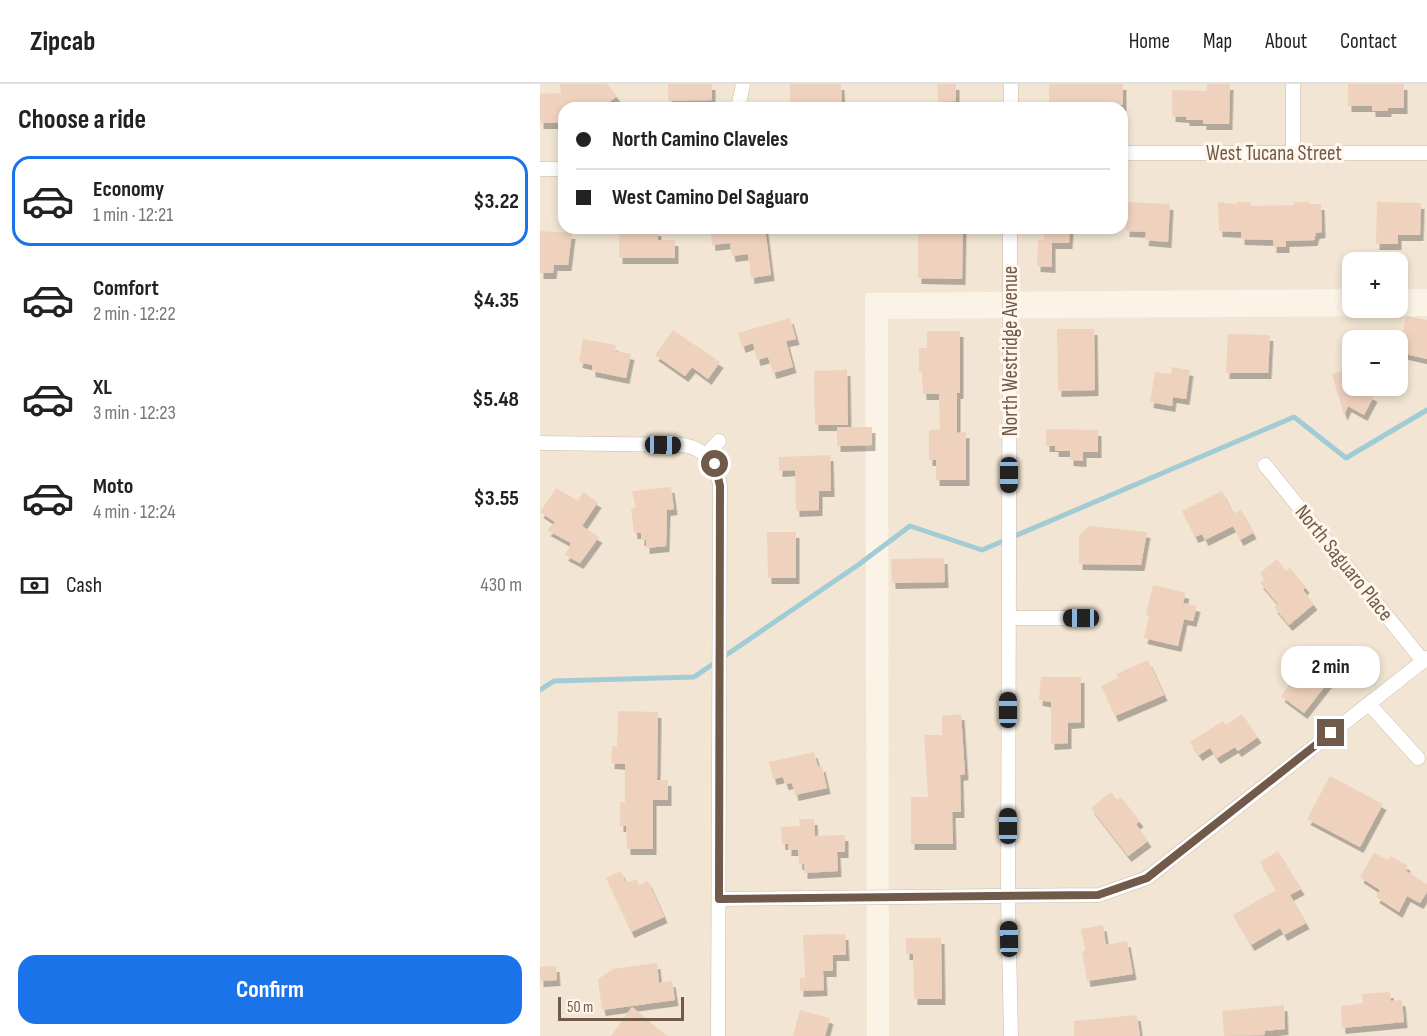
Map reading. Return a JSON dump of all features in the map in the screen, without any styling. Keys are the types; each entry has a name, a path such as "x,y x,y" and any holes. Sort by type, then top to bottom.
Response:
{"street":[{"path":"739,102 743,84"},
{"path":"1011,84 1011,102"},
{"path":"1293,84 1293,153"},
{"name":"West Tucana Street","path":"1128,153 1427,153"},
{"path":"540,169 558,169"},
{"name":"North Westridge Avenue","path":"1010,234 1008,896 1011,1036"},
{"path":"709,456 719,441"},
{"path":"540,443 684,445 695,447 709,456 715,464 720,486 718,1036"},
{"name":"North Saguaro Place","path":"1265,465 1425,660"},
{"path":"1009,618 1081,618"},
{"path":"719,899 1098,895 1147,878 1425,660"},
{"path":"1369,704 1418,758"}],"shaded area":[{"path":"540,84 1427,84 1427,289 1408,289 1408,252 1342,252 1342,289 865,293 867,1036 540,1036"},
{"path":"1408,316 1427,316 1427,1036 889,1036 888,319 1408,318"}],"building":[{"path":"560,84 607,84 617,96 610,102 558,102 558,123 540,123 540,94 561,93"},
{"path":"668,84 712,84 712,100 668,101"},
{"path":"790,84 841,84 842,102 790,102"},
{"path":"937,84 956,84 956,101 938,102"},
{"path":"1049,84 1123,84 1123,102 1049,102"},
{"path":"1207,84 1230,84 1229,124 1203,124 1203,120 1186,120 1186,117 1172,116 1172,90 1207,91"},
{"path":"1348,84 1404,84 1404,108 1372,111 1372,106 1348,106"},
{"path":"1128,202 1170,204 1168,242 1145,240 1146,232 1128,231"},
{"path":"1218,202 1237,204 1237,202 1250,202 1251,206 1294,205 1294,202 1321,204 1322,232 1316,233 1314,240 1286,241 1286,247 1273,247 1273,240 1241,239 1241,232 1219,231"},
{"path":"1377,202 1421,203 1420,235 1398,235 1398,244 1376,244"},
{"path":"540,231 572,234 568,265 554,265 553,273 540,273"},
{"path":"619,234 658,234 658,240 675,240 675,258 619,258"},
{"path":"711,234 766,234 771,275 751,278 748,254 732,256 730,243 712,245"},
{"path":"918,234 963,234 962,279 918,278"},
{"path":"1044,234 1070,234 1069,243 1052,243 1052,267 1037,266 1038,240 1044,240"},
{"path":"1408,316 1427,320 1427,359 1408,355 1408,330 1404,330"},
{"path":"790,318 796,339 786,341 793,367 773,373 768,357 757,360 753,343 742,347 738,333"},
{"path":"1057,329 1094,329 1095,390 1058,391"},
{"path":"673,330 720,362 708,379 692,367 685,376 655,355"},
{"path":"927,331 960,331 960,393 957,393 957,433 966,432 966,480 936,480 936,460 929,460 929,430 940,429 939,394 923,394 922,372 919,372 919,348 927,348"},
{"path":"1228,334 1270,335 1268,373 1226,373"},
{"path":"583,339 616,345 615,351 631,354 626,378 592,371 592,365 579,362"},
{"path":"1172,367 1190,370 1186,399 1173,397 1172,406 1150,402 1155,372 1171,374"},
{"path":"847,370 848,425 815,425 814,371"},
{"path":"1342,371 1342,396 1374,396 1364,415 1348,406 1344,415 1332,374"},
{"path":"837,427 872,427 872,445 837,446"},
{"path":"1046,429 1098,430 1098,452 1083,452 1083,461 1070,460 1070,451 1055,451 1055,446 1046,446"},
{"path":"830,455 831,491 819,491 819,510 796,511 795,470 779,471 779,457"},
{"path":"671,487 674,509 667,510 666,546 646,548 646,540 641,540 641,533 634,533 631,509 636,508 632,491"},
{"path":"556,488 578,501 583,492 598,502 582,526 599,537 580,563 565,555 571,543 547,530 555,522 540,512"},
{"path":"1222,491 1233,514 1241,510 1253,533 1240,540 1233,526 1205,540 1202,534 1195,537 1182,511"},
{"path":"1090,526 1147,532 1141,565 1079,564 1079,535"},
{"path":"767,532 796,532 796,578 768,578"},
{"path":"944,558 945,582 892,583 891,559"},
{"path":"1277,559 1286,571 1290,568 1306,587 1303,590 1314,604 1289,625 1274,607 1278,604 1260,583 1264,579 1260,573"},
{"path":"1153,585 1186,593 1183,603 1197,606 1193,621 1184,619 1178,646 1144,638 1149,616 1146,615"},
{"path":"1317,648 1333,661 1322,676 1329,681 1304,713 1281,696"},
{"path":"1148,660 1164,695 1115,716 1101,686 1118,678 1116,674"},
{"path":"1041,677 1081,677 1081,722 1068,723 1068,743 1051,744 1051,702 1039,700"},
{"path":"618,711 658,712 657,780 668,780 668,800 653,800 653,849 627,849 626,826 620,826 620,802 625,802 625,764 611,763 612,746 617,746"},
{"path":"961,714 965,774 960,775 961,812 952,812 953,844 911,844 911,797 928,797 924,735 942,735 942,716"},
{"path":"1242,714 1258,737 1238,751 1235,747 1217,758 1210,748 1199,755 1190,742 1223,721 1226,725"},
{"path":"814,752 818,767 822,766 827,788 795,795 792,783 785,784 783,777 773,779 769,762"},
{"path":"1330,776 1383,804 1360,847 1307,819"},
{"path":"1111,792 1117,800 1121,797 1140,821 1136,824 1148,841 1128,856 1091,808"},
{"path":"799,819 814,819 815,836 845,835 845,852 837,852 838,871 804,873 804,864 799,864 798,850 788,850 788,844 782,844 781,827 800,826"},
{"path":"1278,851 1301,889 1290,895 1306,923 1284,935 1280,928 1251,945 1233,915 1276,890 1260,862"},
{"path":"1374,853 1388,860 1390,856 1407,865 1406,871 1427,884 1427,892 1420,903 1407,896 1399,912 1376,897 1380,890 1360,877"},
{"path":"621,871 626,883 637,879 639,885 648,881 664,917 631,932 606,878"},
{"path":"1103,925 1106,945 1127,941 1133,974 1087,981 1081,929"},
{"path":"845,934 846,955 833,955 833,971 823,971 824,990 800,991 800,978 805,978 803,935"},
{"path":"906,938 941,938 942,999 914,999 913,954 906,954"},
{"path":"657,963 659,983 672,981 675,1000 602,1010 598,979 613,969"},
{"path":"556,966 557,980 540,981 540,967"},
{"path":"1390,992 1391,1001 1402,1000 1404,1022 1342,1028 1341,1006 1363,1003 1362,994"},
{"path":"1284,1005 1285,1029 1265,1031 1265,1035 1224,1036 1222,1011"},
{"path":"632,1007 667,1036 611,1036"},
{"path":"800,1010 830,1018 825,1036 793,1036"},
{"path":"1137,1015 1140,1036 1074,1036 1074,1021"}],"waterway":[{"path":"540,690 554,681 694,677 858,565 910,526 982,550 1294,417 1346,458 1427,410"}],"route":[{"path":"715,464 720,486 719,899 1098,895 1147,878 1331,733"}]}
